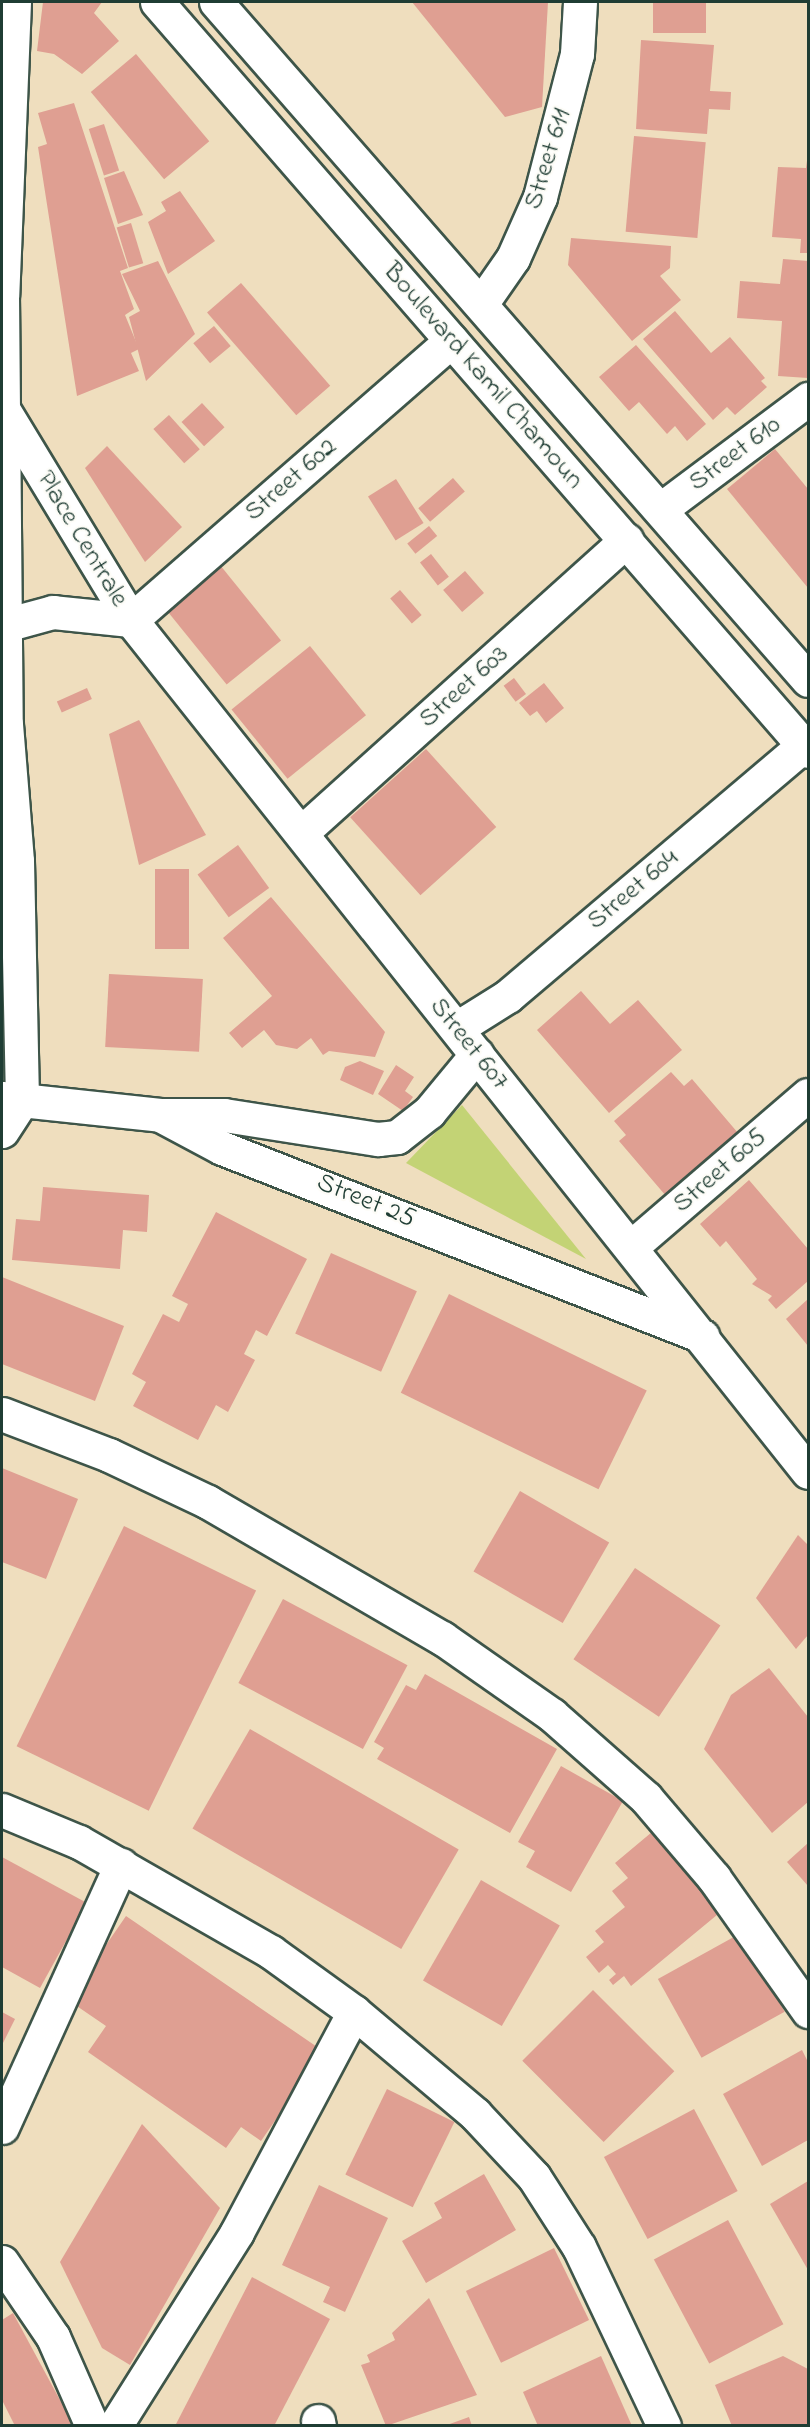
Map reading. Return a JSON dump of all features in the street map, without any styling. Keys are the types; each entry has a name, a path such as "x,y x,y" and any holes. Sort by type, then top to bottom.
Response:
{"street":[{"path":"2,1131 12,1099 3,409 6,100 14,2"},
{"name":"Boulevard Kamil Chamoun","path":"157,2 806,748"},
{"name":"Boulevard Kamil Chamoun","path":"216,2 661,508 808,680"},
{"name":"Street 611","path":"481,304 513,258 540,197 577,54 580,2"},
{"name":"Street 602","path":"131,620 451,341"},
{"name":"Street 610","path":"661,508 808,399"},
{"name":"Place Centrale","path":"3,409 131,620"},
{"name":"Street 603","path":"301,833 626,540"},
{"name":"Place Centrale","path":"5,625 53,612 131,620"},
{"name":"Street 607","path":"131,620 808,1470"},
{"name":"Street 604","path":"456,1028 508,996 806,748"},
{"path":"160,1115 224,1115 378,1139 397,1137 429,1112 477,1054"},
{"name":"Street 605","path":"631,1247 808,1095"},
{"name":"Street 25","path":"12,1099 160,1115 222,1148 702,1337"},
{"path":"2,1414 110,1455 207,1502 442,1638 552,1715 646,1798 714,1878 808,2011"},
{"path":"2,1810 121,1865 271,1952 354,2012 475,2114 534,2177 579,2247 664,2426"},
{"path":"2,2127 121,1865"},
{"path":"115,2426 237,2232 354,2012"},
{"path":"2,2262 53,2337 92,2426"}],"green space":[{"path":"462,1105 586,1259 406,1163"}],"building":[{"path":"43,2 102,2 94,13 119,41 82,74 54,54 37,51"},
{"path":"412,2 548,2 542,107 505,117"},
{"path":"653,2 706,2 706,33 653,33"},
{"path":"641,40 714,45 710,91 731,92 730,110 709,109 707,134 636,129"},
{"path":"136,54 209,141 164,179 91,92"},
{"path":"74,103 128,268 120,271 134,309 125,315 139,349 131,353 139,371 77,396 38,147 47,144 38,113"},
{"path":"104,124 119,171 104,176 89,129"},
{"path":"634,136 706,142 697,238 626,232"},
{"path":"808,153 808,253 800,253 801,239 772,237 778,167 806,168"},
{"path":"124,171 143,215 118,224 104,178"},
{"path":"180,191 215,241 168,274 148,222 166,211 161,202"},
{"path":"131,223 143,263 129,268 117,227"},
{"path":"571,238 671,246 670,268 660,276 681,300 632,341 568,265"},
{"path":"783,259 808,261 808,378 778,376 782,321 737,318 740,281 780,284"},
{"path":"158,261 195,334 146,381 129,317 140,311 122,274"},
{"path":"241,283 330,386 296,415 207,313"},
{"path":"675,311 711,353 730,337 765,378 761,381 767,387 735,415 727,407 713,420 643,339"},
{"path":"214,326 231,346 210,363 193,343"},
{"path":"636,345 706,424 687,441 675,426 667,434 639,402 629,411 599,377"},
{"path":"202,403 225,427 204,446 182,422"},
{"path":"169,415 200,449 184,463 153,429"},
{"path":"107,446 182,527 145,562 85,468"},
{"path":"775,449 808,489 808,588 727,489"},
{"path":"453,478 465,492 430,522 418,508"},
{"path":"396,479 424,523 396,541 368,496"},
{"path":"429,526 437,536 415,554 407,544"},
{"path":"431,554 449,577 438,585 420,563"},
{"path":"220,565 281,640 227,684 166,609"},
{"path":"465,571 484,593 462,612 443,590"},
{"path":"400,590 422,615 412,623 390,599"},
{"path":"310,646 366,715 288,779 232,710"},
{"path":"514,678 526,694 516,702 504,686"},
{"path":"544,683 564,708 546,723 537,711 530,716 519,703"},
{"path":"87,688 92,699 62,712 57,701"},
{"path":"139,720 206,835 139,865 109,734"},
{"path":"426,749 496,827 420,895 350,817"},
{"path":"238,845 269,888 229,917 198,874"},
{"path":"155,869 189,869 189,949 155,949"},
{"path":"271,897 385,1032 375,1057 329,1051 323,1055 311,1038 297,1049 276,1045 264,1030 242,1048 229,1033 272,996 223,938"},
{"path":"109,974 203,979 199,1052 105,1047"},
{"path":"581,991 610,1024 638,1000 682,1050 609,1113 537,1030"},
{"path":"360,1061 384,1071 373,1095 340,1080 345,1067"},
{"path":"396,1065 414,1077 405,1091 413,1097 403,1111 378,1094"},
{"path":"671,1072 684,1086 692,1079 744,1140 672,1203 619,1141 626,1135 614,1121"},
{"path":"749,1180 808,1249 808,1281 776,1309 768,1300 772,1296 752,1284 757,1279 726,1241 720,1247 700,1224"},
{"path":"43,1187 149,1195 147,1232 123,1230 120,1269 12,1260 16,1219 40,1221"},
{"path":"216,1212 307,1259 267,1336 256,1330 244,1354 255,1360 228,1412 216,1405 198,1440 133,1406 146,1382 132,1374 163,1314 179,1322 188,1304 172,1296"},
{"path":"331,1253 417,1291 381,1372 295,1333"},
{"path":"2,1277 124,1326 95,1401 2,1364"},
{"path":"449,1294 647,1390 599,1489 401,1393"},
{"path":"808,1299 808,1346 786,1319"},
{"path":"2,1468 78,1499 46,1579 2,1562"},
{"path":"520,1491 609,1542 563,1623 474,1572"},
{"path":"124,1526 256,1590 149,1811 17,1746"},
{"path":"798,1535 808,1545 808,1635 796,1649 756,1598"},
{"path":"635,1568 720,1626 659,1717 573,1659"},
{"path":"283,1599 407,1665 363,1749 238,1683"},
{"path":"769,1668 808,1717 808,1802 772,1833 704,1749 731,1695"},
{"path":"425,1674 557,1749 510,1833 377,1759 384,1748 374,1742 406,1685 416,1690"},
{"path":"250,1729 459,1850 401,1949 192,1829"},
{"path":"561,1766 623,1801 571,1892 526,1867 535,1851 518,1842"},
{"path":"652,1832 665,1848 670,1845 723,1910 631,1986 624,1976 613,1985 609,1980 616,1974 608,1965 599,1973 586,1957 604,1942 595,1931 625,1907 612,1891 628,1878 615,1863"},
{"path":"808,1843 808,1886 787,1862"},
{"path":"2,1857 87,1903 40,1988 2,1967"},
{"path":"481,1880 560,1926 502,2026 423,1980"},
{"path":"126,1916 323,2051 261,2141 241,2127 226,2148 88,2052 106,2026 68,2000"},
{"path":"741,1933 785,2012 702,2058 658,1979"},
{"path":"593,1990 674,2071 604,2142 522,2061"},
{"path":"2,2012 15,2019 2,2045"},
{"path":"802,2050 808,2062 808,2140 762,2166 723,2094"},
{"path":"387,2089 454,2122 413,2207 345,2174"},
{"path":"694,2109 738,2191 648,2239 604,2157"},
{"path":"142,2124 220,2208 130,2365 102,2348 60,2262"},
{"path":"484,2174 516,2230 426,2283 402,2241 442,2218 434,2203"},
{"path":"808,2181 808,2270 770,2204"},
{"path":"319,2185 388,2218 345,2312 323,2302 330,2287 282,2265"},
{"path":"728,2220 783,2324 709,2364 654,2259"},
{"path":"554,2248 589,2320 501,2363 466,2291"},
{"path":"252,2277 330,2319 274,2426 175,2426"},
{"path":"429,2298 477,2395 386,2426 361,2365 370,2362 367,2355 395,2340 392,2333"},
{"path":"13,2313 74,2426 15,2426 2,2400 2,2320"},
{"path":"601,2356 632,2426 538,2426 523,2392"},
{"path":"783,2356 808,2369 808,2426 732,2426 715,2385"},
{"path":"469,2417 472,2426 447,2426 447,2425"}]}
